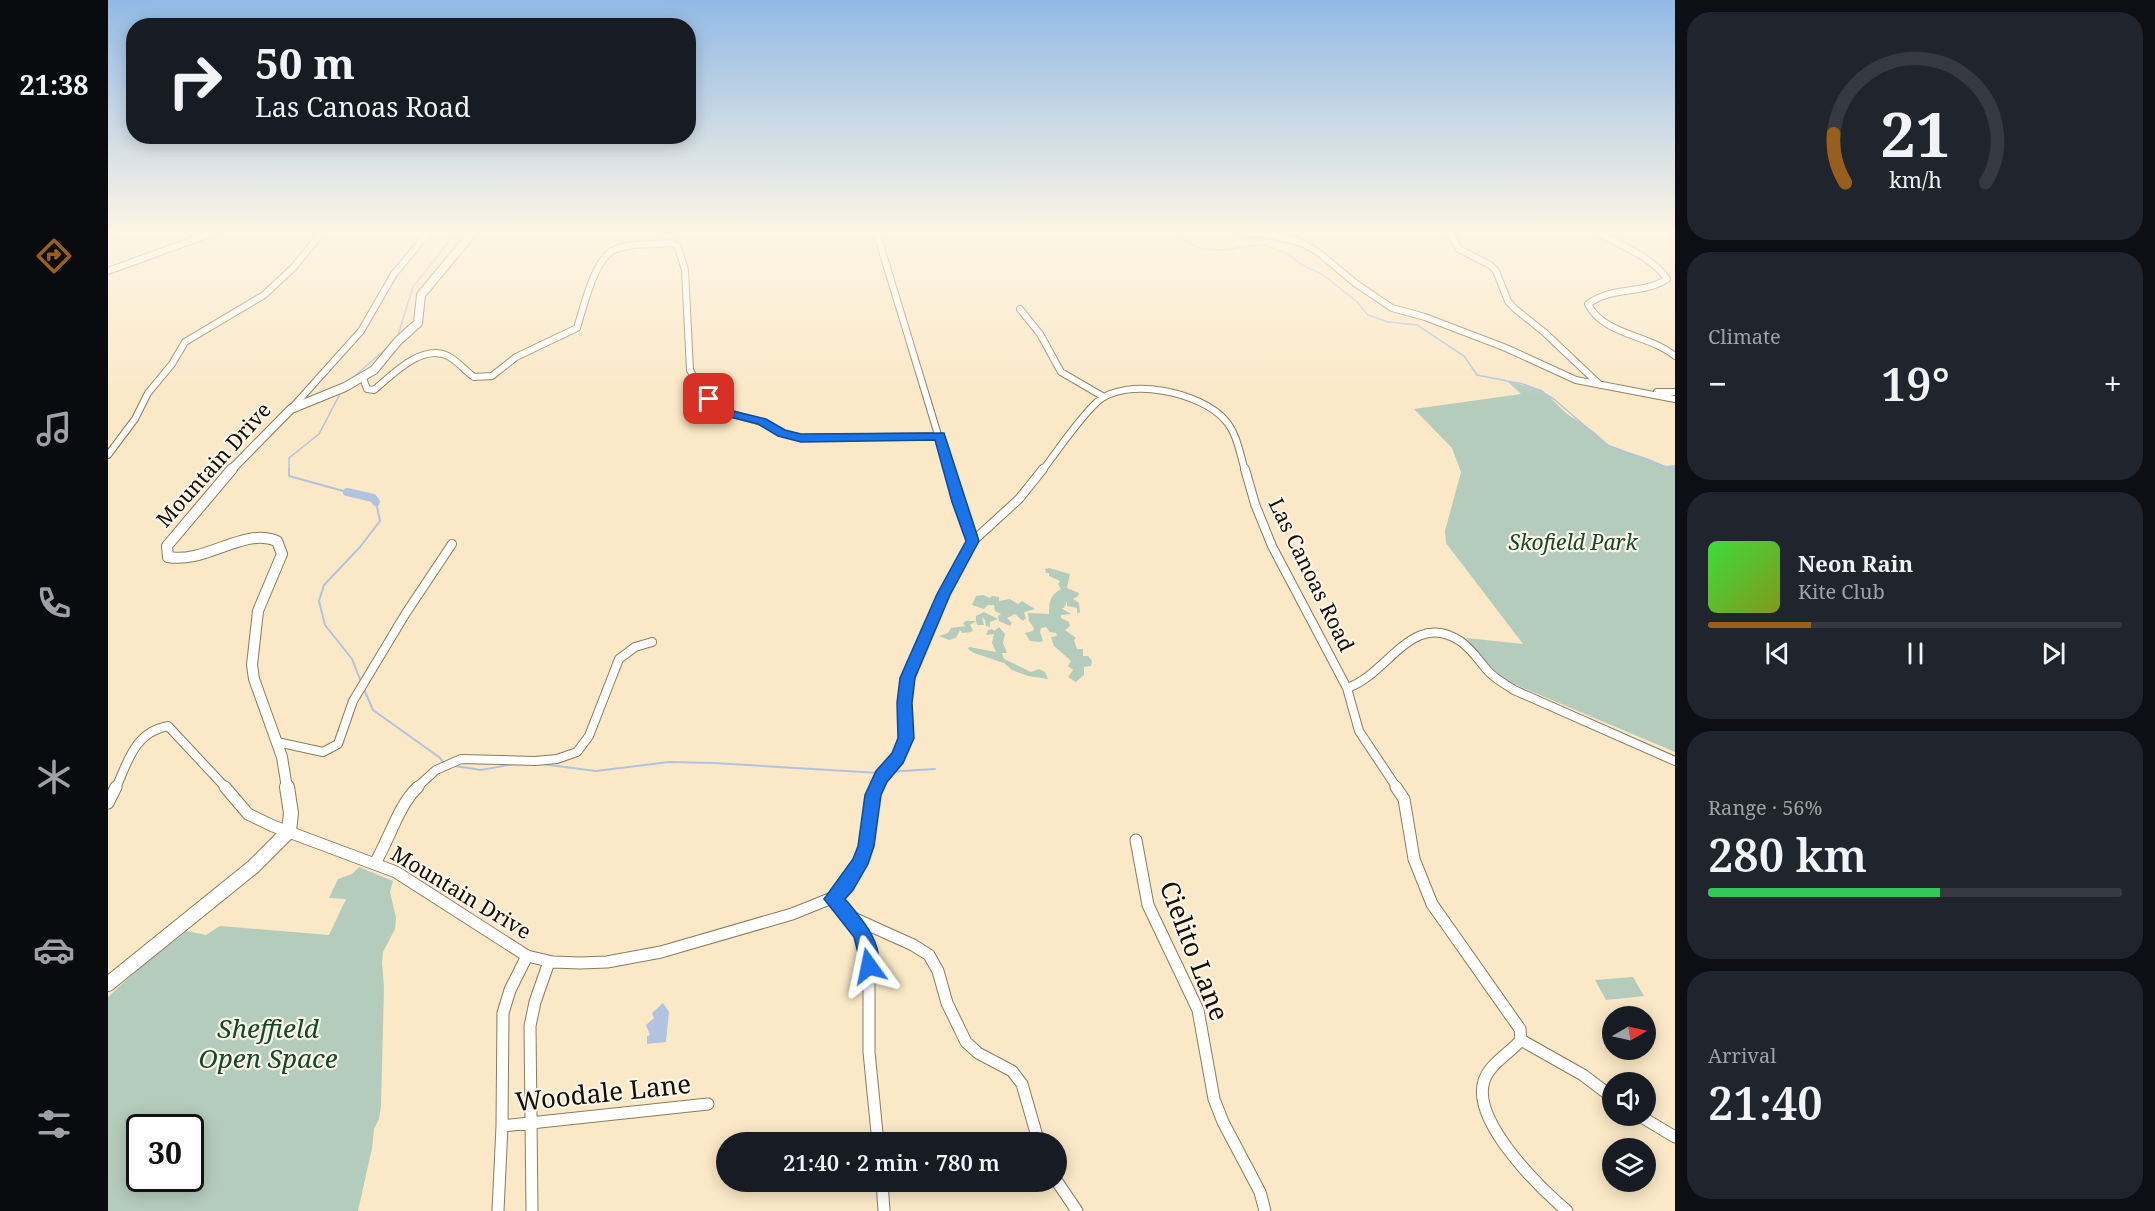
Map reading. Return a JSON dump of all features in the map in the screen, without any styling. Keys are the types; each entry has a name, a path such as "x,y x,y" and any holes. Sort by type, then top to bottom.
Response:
{"main road":[{"path":"291,409 363,378 378,366 398,341 416,327 420,319 418,303 427,288"},
{"name":"Mountain Drive","path":"289,831 291,813 278,742 254,679 252,651 258,611 282,554 279,543 270,537 254,537 200,557 179,561 168,557 166,549 225,477 291,409"},
{"path":"108,984 253,867 289,831"}],"street":[{"path":"108,455 135,419 148,393 172,364 185,342 264,295 272,288"},
{"name":"Mountain Drive","path":"291,409 361,331 387,288"},
{"path":"363,378 367,389 374,390 405,364 419,357 435,354 446,355 474,377 492,376 516,357 577,328 589,288"},
{"path":"686,288 690,370 698,385 721,410 762,422 782,433 809,439 940,436"},
{"path":"894,288 958,502 973,541"},
{"path":"1360,288 1392,308 1425,317 1506,348 1569,377 1601,386 1675,399"},
{"path":"1503,288 1506,298 1513,307 1536,324 1601,386"},
{"path":"1641,288 1592,300 1588,304 1589,309 1605,322 1659,345 1675,356"},
{"path":"877,1132 869,1052 869,957 863,937 851,917 833,899 847,884 860,864 866,846 873,795 881,777 901,752 906,738 905,703 908,678 943,594 973,541 1019,499 1091,407 1104,397 1061,372 1040,334 1020,309"},
{"name":"Las Canoas Road","path":"1104,397 1122,391 1149,389 1166,391 1203,404 1225,420 1239,444 1255,504 1272,546 1347,688 1363,684 1402,644 1412,638 1428,633 1446,634 1465,644 1492,675 1514,690 1675,761"},
{"path":"1633,392 1675,392"},
{"path":"278,742 319,752 329,751 338,744 353,701 406,613 452,544"},
{"path":"375,863 387,844 409,795 436,770 461,759 535,761 557,759 577,752 589,736 619,659 635,647 652,642"},
{"path":"1347,688 1359,731 1404,800 1414,859 1432,904 1520,1029 1521,1040 1485,1077 1483,1098 1496,1131 1508,1153 1543,1191 1567,1211"},
{"path":"108,803 141,738 151,729 168,726 205,764 248,814 289,831"},
{"name":"Mountain Drive","path":"289,831 375,863 413,882 527,956 549,962 592,963 661,952 802,911 833,899"},
{"name":"Cielito Lane","path":"1136,840 1148,905 1198,1010 1214,1100 1260,1192 1265,1211"},
{"path":"851,917 913,945 929,955 938,971 947,1003 966,1042 978,1053 1006,1067 1022,1084 1036,1132"},
{"path":"498,1211 502,1126 503,1013 510,990 527,956"},
{"path":"531,1211 530,1020 549,962"},
{"path":"1521,1040 1583,1075 1602,1089"},
{"name":"Woodale Lane","path":"502,1126 708,1104"},
{"path":"1656,1126 1675,1137"},
{"path":"883,1192 884,1211"},
{"path":"1064,1192 1077,1211"}],"green space":[{"name":"Skofield Park","path":"1507,381 1542,390 1567,414 1593,431 1611,447 1665,466 1675,465 1675,752 1502,679 1466,638 1523,644 1446,543 1445,531 1461,472 1452,448 1414,409 1521,394"},
{"path":"1045,569 1070,574 1067,588 1079,593 1073,599 1079,603 1080,612 1077,613 1077,608 1067,606 1067,601 1064,608 1061,608 1071,614 1061,615 1061,618 1069,622 1070,626 1065,630 1076,638 1074,640 1077,649 1083,649 1083,656 1088,656 1092,661 1091,666 1084,667 1084,675 1076,682 1068,677 1073,670 1068,666 1071,661 1054,646 1051,637 1057,636 1056,633 1050,632 1046,627 1041,628 1043,641 1040,642 1030,641 1025,633 1033,631 1034,628 1029,621 1028,613 1049,614 1052,597 1061,589 1058,584 1060,581 1046,573"},
{"path":"983,595 990,598 999,597 999,601 1010,599 1018,604 1022,601 1035,609 1024,612 1026,618 1023,621 1015,614 1007,618 1012,623 1010,626 999,621 998,616 1001,614 995,611 994,605 988,605 984,609 972,605 976,596"},
{"path":"984,612 998,619 990,622 990,627 986,626 982,617 984,625 977,625 976,616"},
{"path":"965,621 976,621 970,625 973,630 971,632 962,633 960,630 956,638 949,640 939,636 948,633 951,628 966,626 963,624"},
{"path":"999,627 1005,634 1003,643 1007,653 1002,653 1004,659 1031,672 1039,669 1045,672 1048,679 1028,676 1012,670 1004,663 968,649 969,647 996,652 992,643 994,634 986,635 988,630 994,631"},
{"name":"Sheffield Open Space","path":"359,867 393,881 390,892 396,918 395,929 383,952 382,963 384,986 381,1106 379,1119 374,1129 358,1211 108,1211 108,997 142,966 187,931 206,935 220,926 329,935 346,899 329,898 338,879 352,874"},
{"path":"1633,977 1644,996 1606,1000 1595,980"}],"water":[{"path":"663,1003 669,1012 666,1042 647,1044 647,1036 650,1035 646,1025 654,1018 652,1013"}],"waterway":[{"path":"397,338 413,288"},
{"path":"1339,288 1357,302 1368,315 1388,322 1417,325 1464,356 1477,375 1523,384 1539,390 1555,400 1607,445 1675,470"},
{"path":"350,380 389,346"},
{"path":"341,392 319,434 289,458 289,476 347,492"},
{"path":"347,492 373,498 376,502"},
{"path":"361,682 352,659 325,625 319,601 324,585 360,547 380,521 376,502"},
{"path":"363,687 373,710 439,757 444,763"},
{"path":"541,764 596,771 669,762 714,763 879,773"},
{"path":"455,766 481,770 514,764"},
{"path":"887,772 935,769"}],"route":[{"path":"709,399 721,410 768,424 782,433 801,438 940,436 958,502 973,541 943,594 908,678 905,690 906,738 904,746 877,784 870,806 866,846 860,864 852,878 833,899 857,925 866,946 869,966"}]}
